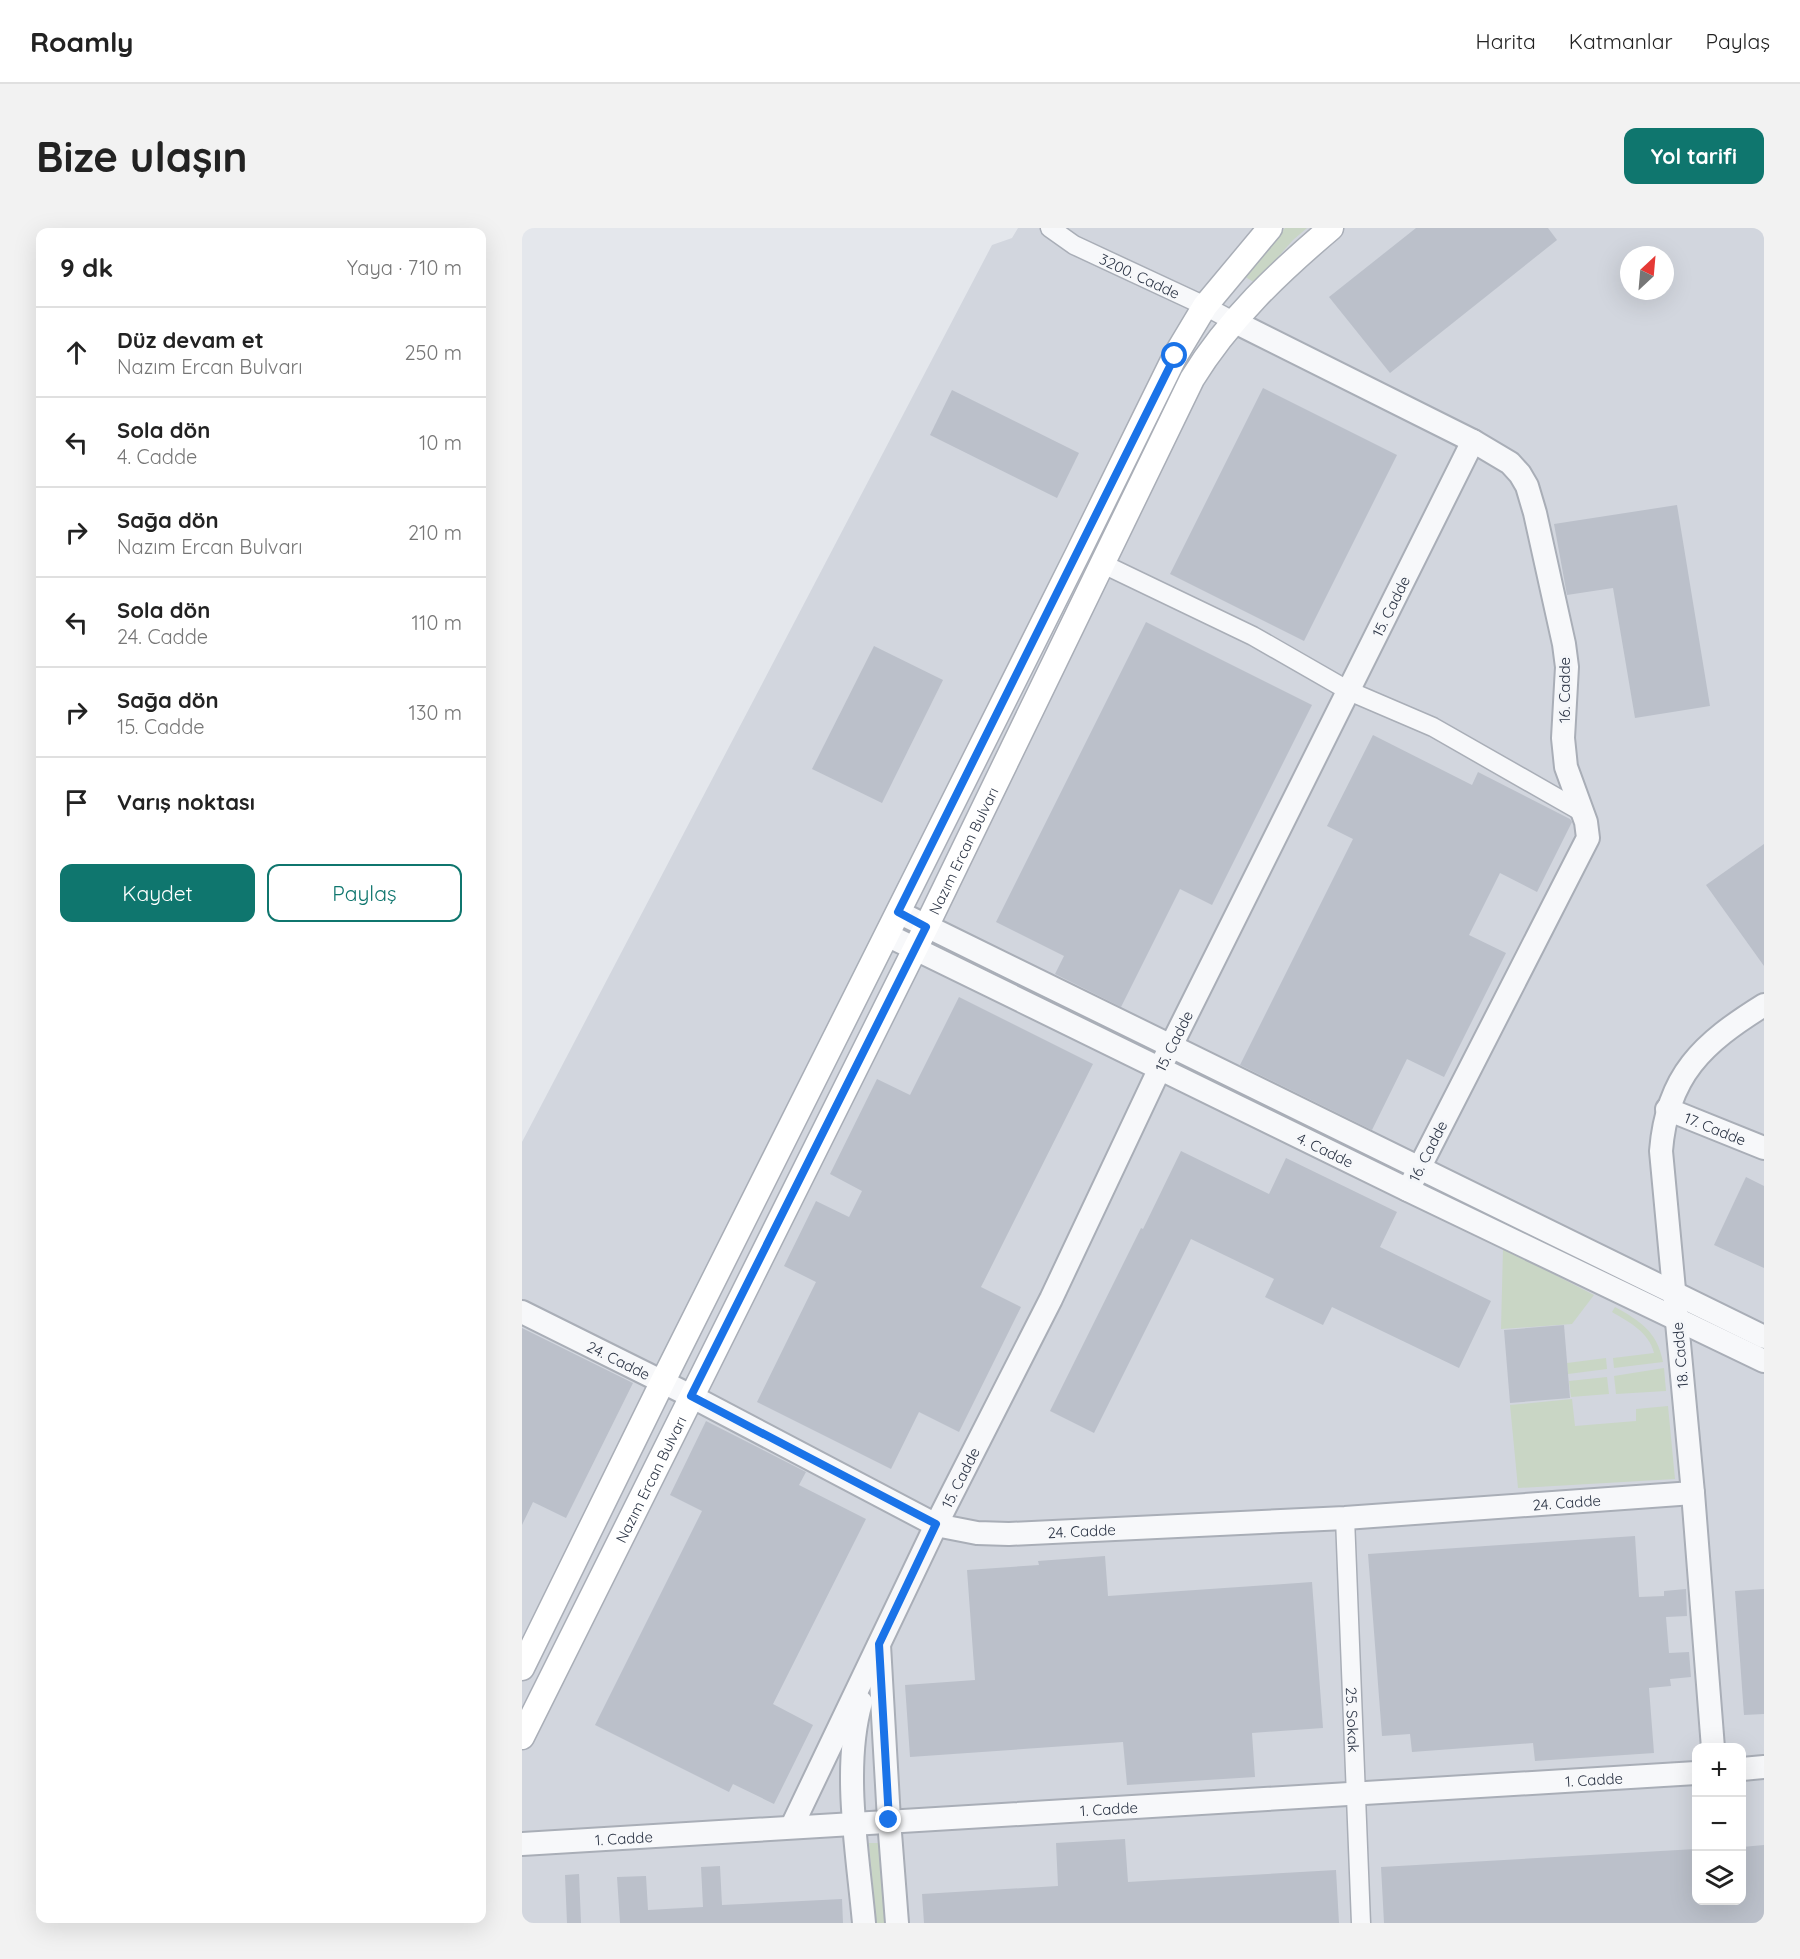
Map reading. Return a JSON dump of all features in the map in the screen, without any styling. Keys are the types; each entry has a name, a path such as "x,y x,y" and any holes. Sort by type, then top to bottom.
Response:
{"main road":[{"name":"Nazım Ercan Bulvarı","path":"522,1668 1175,356 1205,306 1270,228"},
{"name":"Nazım Ercan Bulvarı","path":"522,1737 926,927 1192,379 1233,321 1331,228"}],"street":[{"name":"3200. Cadde","path":"1050,228 1074,245 1233,321"},
{"name":"16. Cadde","path":"1233,321 1473,441 1510,464 1527,486 1564,644 1566,666 1563,738 1565,760 1588,832 1585,845 1408,1190"},
{"name":"15. Cadde","path":"792,1826 936,1524 1052,1299 1160,1068 1473,441"},
{"path":"1103,564 1252,636 1349,691 1433,727 1582,812"},
{"name":"4. Cadde","path":"898,912 1764,1337"},
{"name":"4. Cadde","path":"887,935 1764,1361"},
{"name":"18. Cadde","path":"1713,1743 1693,1493 1661,1151 1667,1109 1677,1085 1691,1064 1710,1042 1764,1005"},
{"name":"17. Cadde","path":"1667,1109 1764,1148"},
{"name":"24. Cadde","path":"522,1312 691,1396 936,1524 976,1533 1009,1534 1345,1518 1693,1493"},
{"name":"25. Sokak","path":"1345,1518 1361,1923"},
{"name":"15. Cadde","path":"879,1644 897,1923"},
{"name":"15. Cadde","path":"864,1923 853,1783 855,1726 879,1644"},
{"path":"1746,1769 1764,1767"},
{"name":"1. Cadde","path":"522,1844 855,1822 1692,1773"}],"shaded area":[{"path":"1018,228 1764,228 1764,1923 522,1923 522,1142 992,245 1012,238"}],"green space":[{"path":"1285,228 1307,228 1293,240 1255,283 1244,276"},
{"path":"1503,1248 1594,1295 1572,1324 1501,1329"},
{"path":"1615,1307 1646,1328 1656,1342 1663,1362 1614,1368 1613,1358 1654,1353 1643,1333 1612,1312"},
{"path":"1606,1358 1607,1369 1568,1374 1567,1363"},
{"path":"1664,1368 1666,1391 1616,1394 1614,1376"},
{"path":"1607,1377 1609,1394 1571,1397 1569,1381"},
{"path":"1572,1399 1575,1426 1636,1421 1636,1409 1668,1406 1675,1479 1518,1488 1510,1405"},
{"path":"869,1843 879,1843 885,1923 876,1923"}],"building":[{"path":"1416,228 1548,228 1557,240 1390,373 1329,297"},
{"path":"1263,388 1397,455 1304,641 1170,574"},
{"path":"952,390 1079,453 1057,498 930,435"},
{"path":"1677,505 1710,706 1635,718 1613,588 1567,595 1554,524"},
{"path":"1146,622 1312,705 1212,905 1180,889 1121,1007 1055,974 1064,956 996,922"},
{"path":"874,646 943,680 882,803 812,769"},
{"path":"1373,735 1472,785 1478,772 1572,822 1537,892 1500,873 1469,935 1506,953 1444,1077 1407,1059 1372,1130 1240,1065 1353,839 1327,826"},
{"path":"1764,844 1764,966 1706,885"},
{"path":"959,997 1093,1064 981,1287 1021,1307 959,1432 919,1412 891,1469 757,1402 816,1282 784,1266 816,1201 849,1217 862,1191 830,1174 877,1079 910,1095"},
{"path":"1181,1151 1269,1194 1286,1158 1397,1212 1380,1247 1491,1301 1459,1368 1332,1307 1323,1325 1265,1297 1274,1279 1191,1239 1094,1433 1050,1411"},
{"path":"1746,1177 1764,1186 1764,1268 1714,1245"},
{"path":"1564,1325 1570,1398 1510,1403 1504,1330"},
{"path":"522,1328 633,1383 566,1518 533,1502 522,1525"},
{"path":"706,1421 806,1472 799,1485 866,1519 773,1704 813,1725 774,1804 733,1784 729,1792 595,1725 702,1511 670,1495"},
{"path":"1635,1536 1639,1597 1664,1596 1664,1591 1686,1589 1687,1616 1666,1617 1669,1653 1689,1652 1691,1677 1670,1679 1671,1686 1649,1688 1654,1753 1535,1761 1533,1743 1412,1752 1410,1734 1382,1736 1368,1554"},
{"path":"1105,1556 1108,1596 1312,1582 1323,1728 1252,1733 1255,1777 1127,1785 1123,1742 910,1757 905,1685 975,1680 967,1570 1039,1565 1038,1561"},
{"path":"1764,1589 1764,1714 1744,1715 1735,1591"},
{"path":"1125,1839 1128,1882 1336,1870 1339,1923 924,1923 922,1894 1058,1886 1056,1843"},
{"path":"1764,1845 1764,1923 1384,1923 1381,1867 1692,1849 1692,1905 1746,1905 1746,1847"},
{"path":"720,1866 722,1905 842,1899 843,1923 620,1923 617,1877 646,1876 648,1910 703,1907 701,1867"},
{"path":"579,1874 581,1923 567,1923 565,1875"}],"route":[{"path":"889,1820 879,1644 936,1524 691,1396 926,927 898,912 1175,356"}]}
